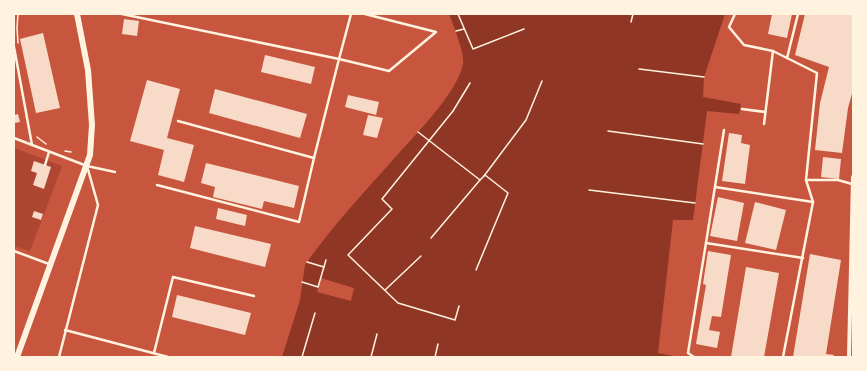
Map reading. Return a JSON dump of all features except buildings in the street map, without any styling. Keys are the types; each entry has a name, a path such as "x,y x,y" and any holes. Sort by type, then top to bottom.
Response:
{"street":[{"path":"17,357 87,166 92,146 92,117 88,70 77,14"},
{"path":"849,357 853,177"}],"lane":[{"path":"122,14 133,15 339,58 389,71 436,32 364,14"},
{"path":"157,185 299,222 351,14"},
{"path":"734,14 729,27 744,45 773,51 817,73 806,180 813,202 783,357"},
{"path":"787,58 798,14"},
{"path":"14,47 32,145"},
{"path":"764,124 773,51"},
{"path":"742,109 765,112"},
{"path":"178,121 314,158"},
{"path":"694,357 688,353 724,130"},
{"path":"14,138 87,166 115,172"},
{"path":"45,165 49,152"},
{"path":"59,357 98,205 87,166"},
{"path":"806,180 838,180 852,184"},
{"path":"715,187 813,202"},
{"path":"706,243 803,258"},
{"path":"14,251 51,265"},
{"path":"154,353 173,277 254,296"},
{"path":"65,330 168,357"}],"path":[{"path":"458,14 473,49 524,29"},
{"path":"631,22 633,14"},
{"path":"456,31 464,29"},
{"path":"639,69 704,77"},
{"path":"431,238 485,176 526,120 542,81"},
{"path":"459,306 456,320 398,303 348,254 392,209 382,198 453,111 470,83"},
{"path":"608,131 703,144"},
{"path":"418,132 480,180"},
{"path":"35,135 49,146"},
{"path":"59,149 71,152"},
{"path":"476,270 508,193 485,176"},
{"path":"589,190 695,203"},
{"path":"385,290 421,256"},
{"path":"302,282 318,287 326,260"},
{"path":"307,262 324,267"},
{"path":"302,357 315,313"},
{"path":"371,357 377,334"},
{"path":"434,357 438,344"}],"shaded area":[{"path":"449,14 725,14 704,77 703,97 741,104 739,114 707,111 693,220 673,220 658,353 678,357 282,357 300,300 305,265 340,220 437,110 460,75 463,64 462,53"},
{"path":"14,148 62,166 30,251 14,246"}],"pier":[{"path":"321,278 354,288 351,301 317,292"}]}
